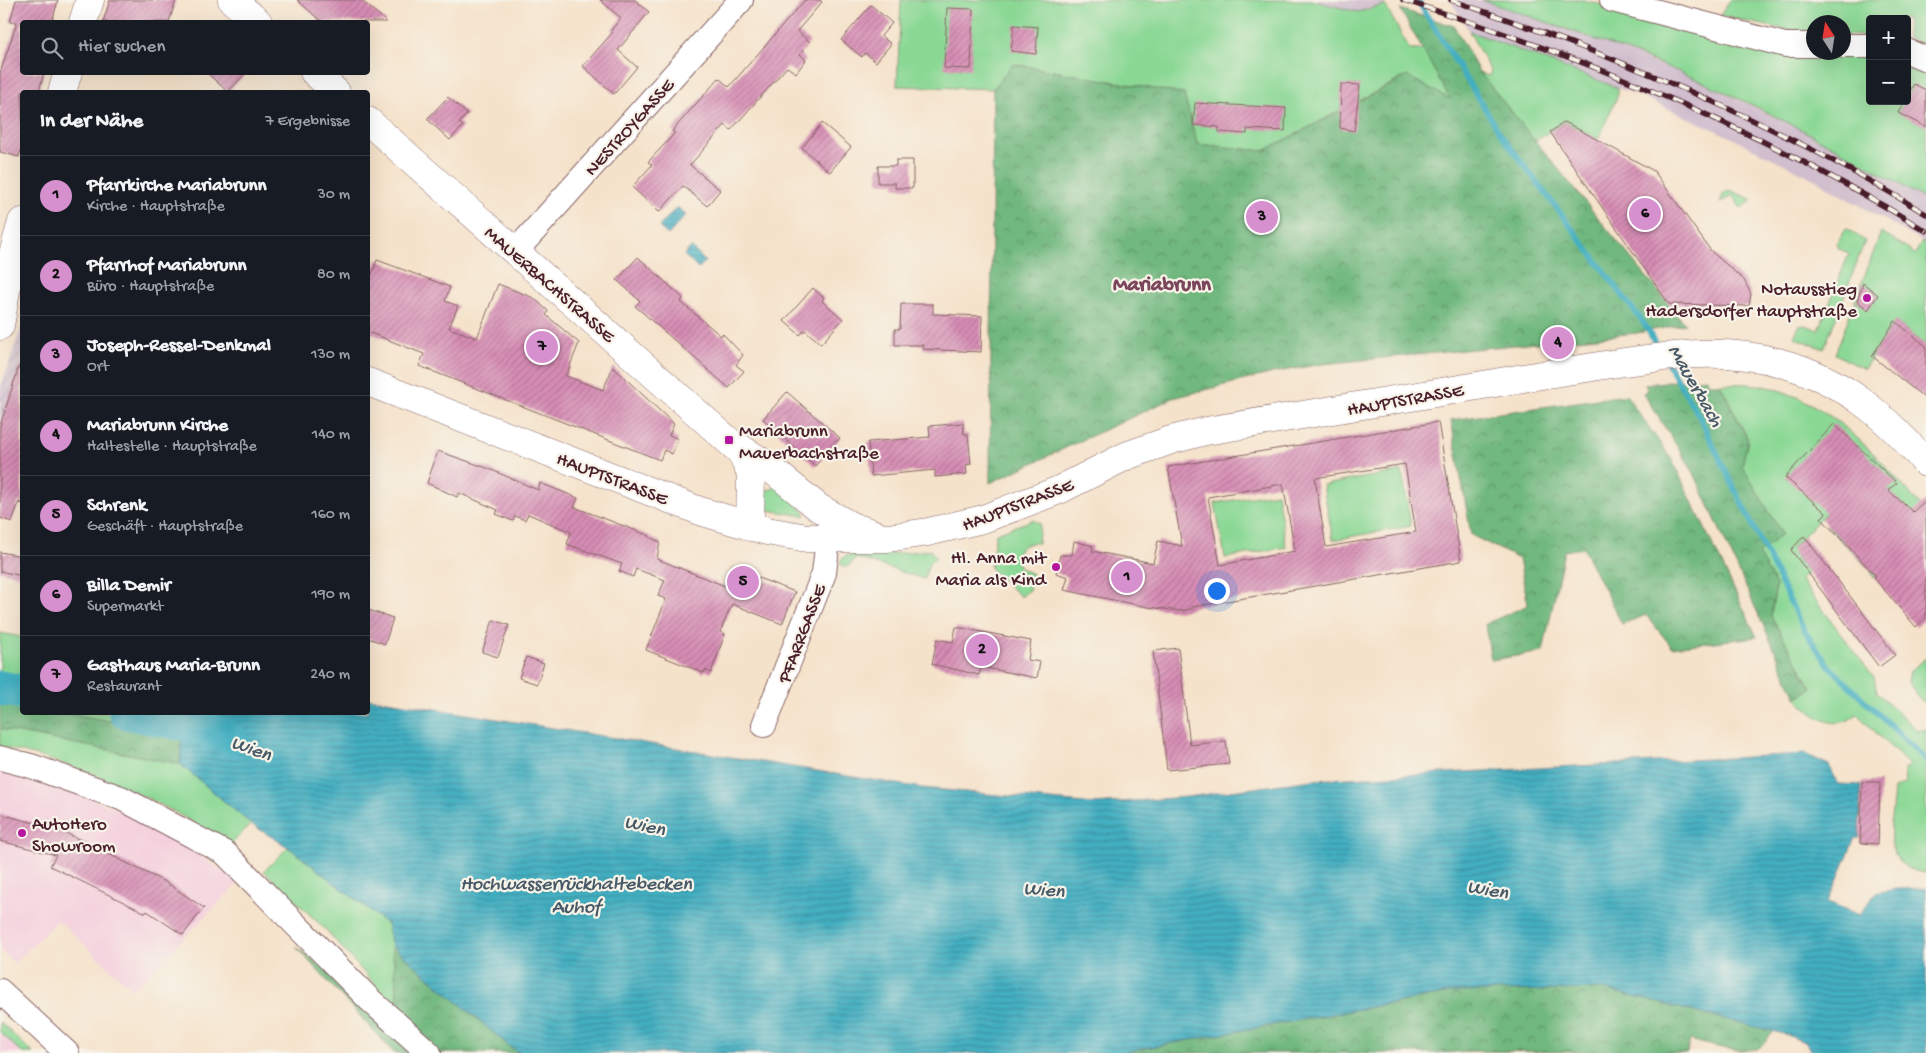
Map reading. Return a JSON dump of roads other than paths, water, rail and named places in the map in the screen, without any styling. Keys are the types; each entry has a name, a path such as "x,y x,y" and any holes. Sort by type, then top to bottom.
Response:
{"main road":[{"path":"84,20 90,0"},
{"path":"232,0 256,20"},
{"path":"63,90 67,75"},
{"path":"317,75 334,90"},
{"name":"MAUERBACHSTRASSE","path":"370,122 734,445 746,459 751,474 750,527"},
{"path":"0,326 10,292 12,261 20,230"},
{"name":"HAUPTSTRASSE","path":"888,538 928,532 983,519 1059,490 1126,456 1171,440 1206,431 1688,353 1736,355 1781,362 1825,380 1866,403 1900,433 1926,463"},
{"name":"HAUPTSTRASSE","path":"370,383 700,511 750,527 783,535 832,529"},
{"name":"MAUERBACHSTRASSE","path":"734,445 765,464 810,502 832,529 888,538"}],"street":[{"name":"NESTROYGASSE","path":"515,252 741,0"},
{"path":"1612,0 1786,45 1806,45"},
{"path":"1851,46 1866,46"},
{"path":"1911,53 1926,59"},
{"name":"PFARRGASSE","path":"764,725 824,572 832,529"},
{"path":"0,758 31,766 121,798 225,853 370,1000 429,1053"},
{"path":"0,991 67,1053"}],"water":[{"path":"677,207 686,215 668,235 659,227"},
{"path":"691,247 705,261 698,269 684,255"},
{"name":"Hochwasserrückhaltebecken Auhof","path":"370,698 922,788 1095,804 1187,797 1312,780 1805,754 1829,765 1838,784 1861,785 1859,838 1855,838 1828,902 1860,915 1875,893 1896,889 1926,888 1926,1053 1812,1053 1805,1042 1784,1034 1603,989 1454,992 1118,1053 521,1053 510,1047 392,946 387,924 288,847 251,824 180,764 183,715 370,715"}],"waterway":[{"name":"Mauerbach","path":"1417,0 1502,136 1645,325 1659,350"},
{"name":"Mauerbach","path":"1668,364 1700,418 1804,630 1829,666 1926,760"},
{"name":"Wien","path":"0,688 20,692"},
{"name":"Wien","path":"141,715 196,726 229,738"}],"railway":[{"path":"1403,0 1540,47 1672,99 1800,160 1926,231"},
{"path":"1451,0 1574,44 1694,93 1812,150 1926,214"}],"place":[{"name":"Billa Demir","path":"1645,214"},
{"name":"Joseph-Ressel-Denkmal","path":"1262,217"},
{"name":"Notausstieg Hadersdorfer Hauptstraße","path":"1867,298"},
{"name":"Mariabrunn Kirche","path":"1558,343"},
{"name":"Gasthaus Maria-Brunn","path":"542,347"},
{"name":"Mariabrunn Mauerbachstraße","path":"729,440"},
{"name":"Hl. Anna mit Maria als Kind","path":"1056,567"},
{"name":"Pfarrkirche Mariabrunn","path":"1127,577"},
{"name":"Schrenk","path":"743,582"},
{"name":"Pfarrhof Mariabrunn","path":"982,650"},
{"name":"AutoHero Showroom","path":"22,833"}],"district":[{"name":"Mariabrunn","path":"1162,283"}]}
